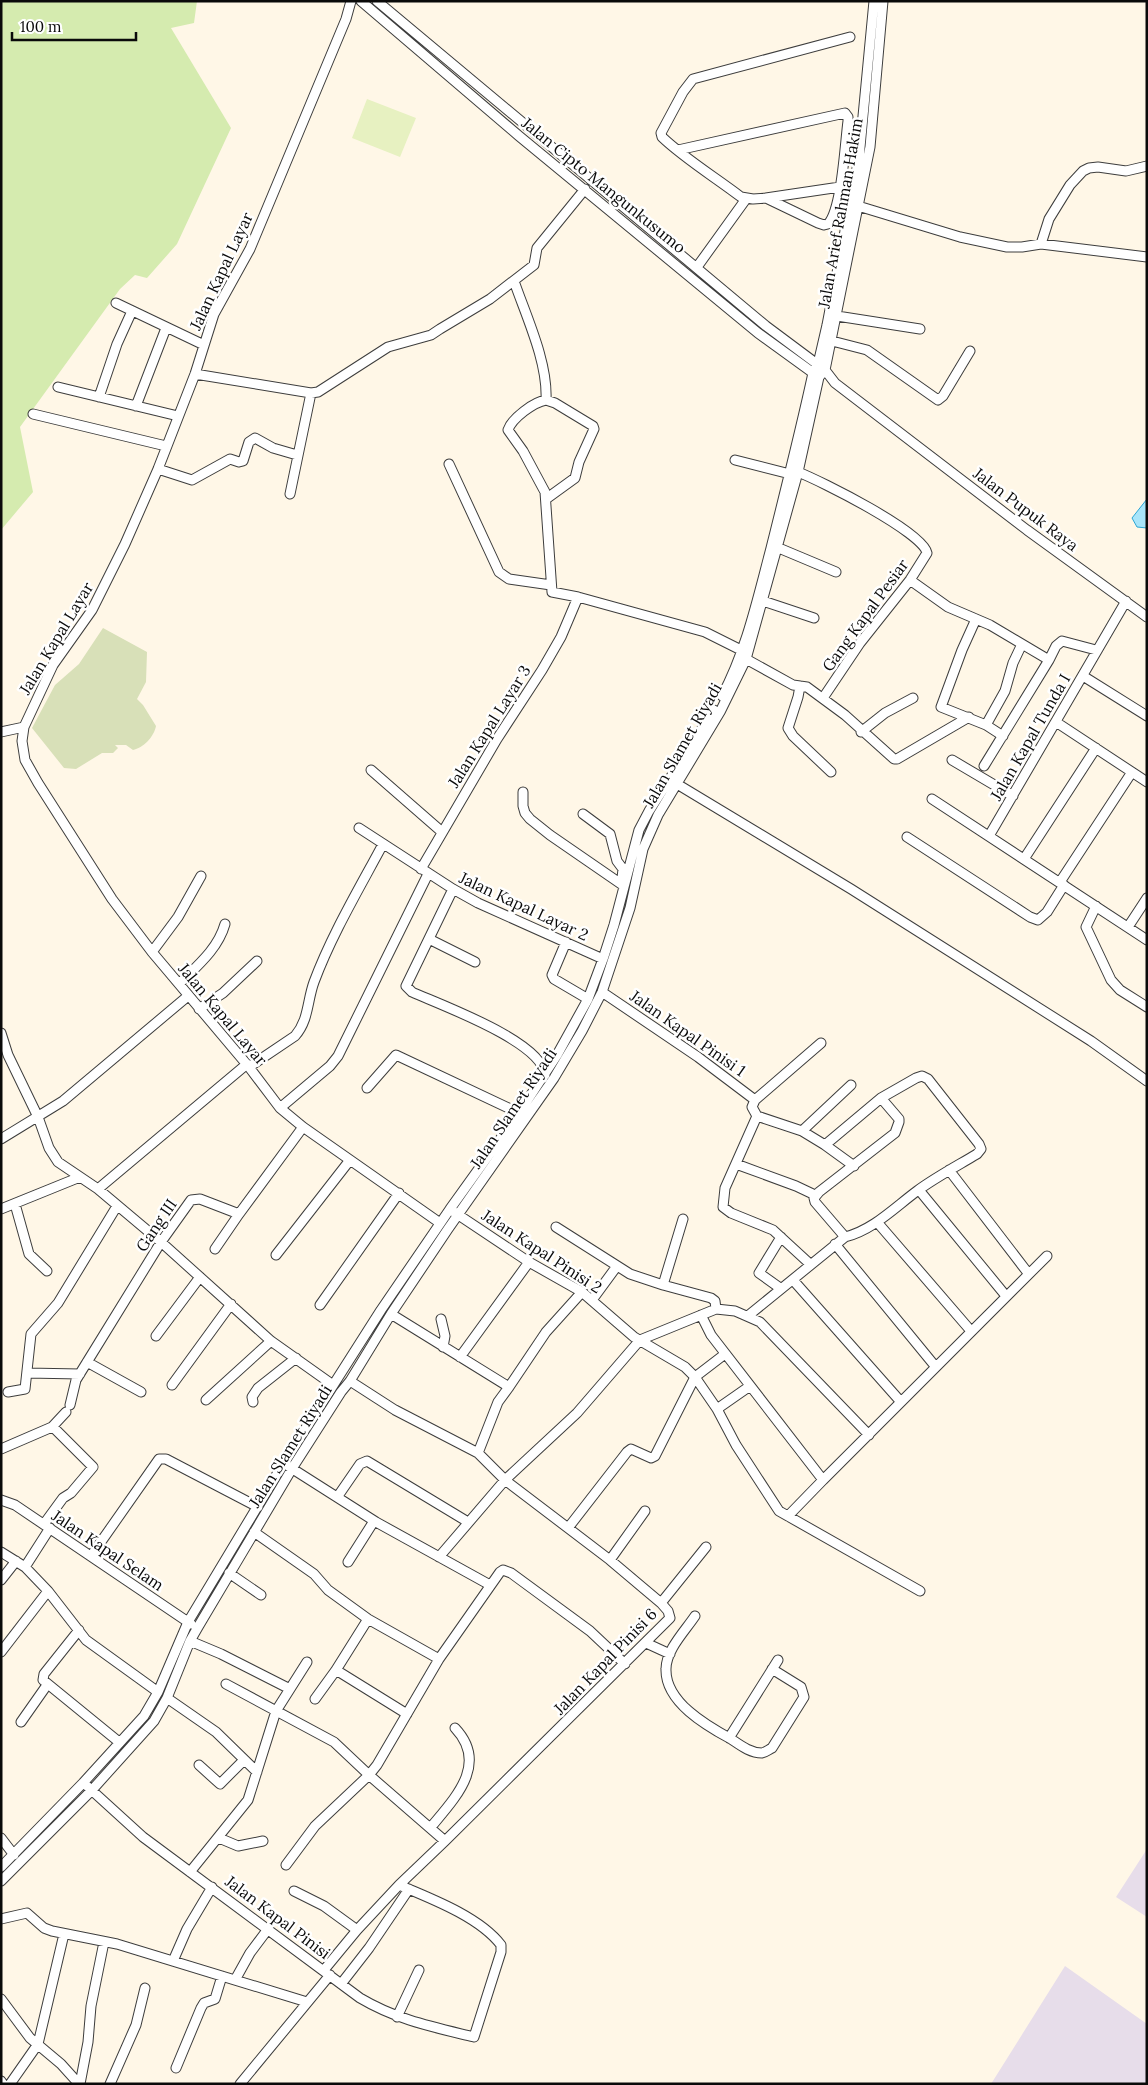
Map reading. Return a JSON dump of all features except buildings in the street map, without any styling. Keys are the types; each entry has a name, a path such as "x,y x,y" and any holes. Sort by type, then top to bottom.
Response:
{"street":[{"path":"350,5 360,1"},
{"name":"Jalan Cipto Mangunkusumo","path":"360,1 758,333 819,371"},
{"name":"Jalan Cipto Mangunkusumo","path":"377,1 819,371 888,422"},
{"name":"Jalan Arief Rahman Hakim","path":"819,371 859,158 874,1"},
{"name":"Jalan Arief Rahman Hakim","path":"819,371 832,342 870,147 883,1"},
{"name":"Jalan Kapal Layar","path":"350,5 250,249 214,314 195,374 158,469 92,610 54,665 24,727 22,741 25,760 38,783 112,899 152,952 248,1066 280,1108 303,1127 440,1223"},
{"path":"840,186 766,198 746,199 678,150 662,137 661,133 683,92 693,79 850,37"},
{"path":"678,150 845,114 848,117 848,121 840,186 831,221 824,225 766,198"},
{"path":"1041,244 1048,219 1070,184 1083,171 1098,167 1126,171 1147,166"},
{"path":"195,374 311,393 318,392 388,347 431,335 490,299 514,281 534,265 537,248 586,189"},
{"path":"697,267 746,199"},
{"path":"858,206 960,237 1007,247 1041,244 1147,257"},
{"path":"514,281 541,360 547,388 546,400"},
{"path":"116,303 204,346"},
{"path":"99,397 117,344 132,311"},
{"path":"837,316 920,329"},
{"path":"136,406 166,328"},
{"path":"832,342 867,350 938,400 943,396 970,351"},
{"name":"Jalan Slamet Riyadi","path":"1,1867 83,1783 144,1716 158,1692 188,1622 333,1385 380,1310 545,1076 573,1027 588,998 602,959 639,830 714,711 744,655 775,546 819,371"},
{"path":"58,387 178,416"},
{"path":"290,494 311,393"},
{"path":"546,499 575,478 579,462 594,429 593,426 555,402 546,400 532,406 512,423 508,430 523,450 543,485 546,499 552,592 578,597 705,632 793,685 807,687 823,698 891,758 897,759 969,717"},
{"path":"33,414 166,446"},
{"name":"Jalan Pupuk Raya","path":"888,422 1027,530 1147,617"},
{"path":"158,469 187,479 197,478 230,459 239,462 243,460 249,442 255,438 273,448 298,454"},
{"path":"735,460 794,473"},
{"path":"449,464 499,572 509,579 551,585"},
{"name":"Gang Kapal Pesiar","path":"794,473 817,479 864,505 906,531 926,549 926,556 910,580 860,643 823,698"},
{"path":"775,546 836,572"},
{"name":"Jalan Slamet Riyadi","path":"1,1881 92,1790 154,1721 167,1698 190,1641 293,1467 340,1392 350,1381 391,1314 538,1103 582,1031 602,992 630,908 643,849 658,815 724,704 744,655 763,601 775,546"},
{"path":"910,580 948,607 976,619 1049,660"},
{"name":"Jalan Kapal Layar 3","path":"280,1108 330,1066 338,1056 442,832 497,739 542,670 561,637 578,597"},
{"path":"763,601 814,618"},
{"name":"Jalan Kapal Tunda I","path":"990,836 1126,601"},
{"path":"976,619 941,705 943,709 969,717 1003,736"},
{"path":"984,766 1056,646 1062,641 1096,652"},
{"path":"986,725 1005,691 1022,644"},
{"path":"1083,676 1147,716"},
{"path":"800,686 788,728 793,736 831,772"},
{"path":"861,732 886,713 913,698"},
{"path":"1056,722 1147,782"},
{"path":"1,732 24,727"},
{"path":"1024,859 1096,748"},
{"path":"952,760 1013,796"},
{"path":"371,770 442,832"},
{"path":"907,837 1030,917 1038,920 1048,912 1062,884 1132,772"},
{"path":"678,784 851,889 1091,1041 1147,1081"},
{"path":"523,792 522,806 530,819 623,885"},
{"path":"932,799 1147,940"},
{"path":"583,814 610,834 617,862 623,869 623,885"},
{"name":"Jalan Kapal Layar 2","path":"359,828 478,903 602,959"},
{"path":"98,1189 248,1066 295,1036 301,1029 305,1021 313,983 345,915 383,844"},
{"path":"152,952 178,917 201,876"},
{"path":"453,889 406,986 408,989 453,1011 494,1027 532,1052 538,1058 545,1076"},
{"path":"1128,927 1147,898"},
{"path":"1096,906 1086,927 1111,980 1120,990 1147,1007"},
{"path":"179,984 215,947 222,935 225,924"},
{"path":"428,939 475,962"},
{"path":"566,942 552,975 554,979 588,998"},
{"path":"199,1009 223,993 258,961"},
{"name":"Jalan Kapal Pinisi 1","path":"602,992 698,1057 755,1100"},
{"path":"1,1139 63,1101 188,996"},
{"path":"573,1027 582,1031"},
{"path":"1,1033 5,1056 38,1118 53,1156 64,1167 98,1189 161,1242 271,1341 333,1385"},
{"path":"820,1043 755,1100 752,1107 757,1116 802,1131 854,1166"},
{"path":"367,1088 396,1055 519,1113"},
{"path":"749,1315 835,1244 845,1237 858,1233 877,1222 919,1190 977,1154 981,1149 925,1076 919,1076 881,1098 825,1145"},
{"path":"802,1131 851,1085"},
{"path":"815,1195 892,1137 898,1127 898,1119 881,1098"},
{"path":"757,1116 726,1188 723,1207 731,1213 767,1226 810,1264"},
{"path":"215,1249 303,1127"},
{"path":"276,1255 350,1160"},
{"path":"736,1164 815,1195"},
{"path":"949,1170 1028,1273"},
{"path":"1,1210 80,1177"},
{"path":"919,1190 1006,1296"},
{"path":"320,1305 399,1193"},
{"path":"815,1195 815,1202 845,1237"},
{"name":"Gang III","path":"53,1427 68,1408 72,1391 87,1362 161,1242 191,1200 195,1198 239,1214"},
{"path":"15,1204 29,1254 47,1271"},
{"path":"8,1392 25,1389 31,1334 58,1303 118,1206"},
{"name":"Jalan Kapal Pinisi 2","path":"450,1209 529,1262 582,1292 626,1331 685,1367 695,1377 717,1409 736,1445 779,1511 920,1591"},
{"path":"663,1285 682,1219"},
{"path":"877,1222 971,1331"},
{"path":"556,1227 637,1277 711,1298 715,1301 716,1309"},
{"path":"780,1288 759,1273 781,1237"},
{"path":"835,1244 935,1366"},
{"path":"788,1516 935,1366 1047,1256"},
{"path":"460,1357 529,1262"},
{"path":"592,1300 618,1266"},
{"path":"156,1336 200,1277"},
{"path":"793,1280 901,1402"},
{"path":"478,1453 498,1402 546,1332 582,1292"},
{"path":"172,1385 231,1304"},
{"path":"439,1557 505,1480 577,1413 640,1340 716,1309 749,1315 770,1331 869,1435"},
{"path":"391,1314 443,1348 509,1387"},
{"path":"701,1315 711,1335 725,1354 823,1480"},
{"path":"441,1319 445,1336 443,1348"},
{"path":"206,1400 271,1341"},
{"path":"568,1528 627,1452 631,1449 651,1458 655,1456 695,1377 725,1354"},
{"path":"253,1402 252,1397 258,1388 296,1358"},
{"path":"87,1362 142,1392"},
{"path":"27,1373 80,1374"},
{"name":"Jalan Kapal Pinisi 6","path":"240,2084 307,2002 357,1930 399,1885 670,1618 668,1611 661,1603 610,1560 505,1480 478,1453 395,1410 350,1381"},
{"path":"717,1409 750,1386"},
{"path":"1,1449 53,1427 94,1467 70,1494 63,1498 25,1567"},
{"path":"91,1556 159,1459 166,1459 258,1507"},
{"path":"338,1496 360,1464 367,1461 468,1522"},
{"path":"284,1464 293,1467 374,1520 490,1584"},
{"name":"Jalan Kapal Selam","path":"1,1500 15,1505 198,1627"},
{"path":"610,1560 645,1511"},
{"path":"348,1562 374,1520"},
{"path":"254,1532 314,1574 328,1590 368,1619 439,1659"},
{"path":"661,1603 706,1547"},
{"path":"1,1552 25,1567 48,1591 86,1640 158,1692"},
{"path":"1,1580 16,1561"},
{"path":"286,1865 315,1826 369,1775 384,1754 439,1659 490,1584 503,1570 511,1573 590,1630 625,1664"},
{"path":"229,1573 261,1595"},
{"path":"1,1652 48,1591"},
{"path":"695,1616 670,1654 666,1670 670,1686 680,1702 693,1716 751,1752 764,1753 772,1748 804,1697 801,1688 772,1669"},
{"path":"315,1699 368,1619"},
{"path":"79,1630 44,1674 43,1680 119,1742"},
{"path":"190,1641 221,1654 290,1689"},
{"path":"646,1643 670,1654"},
{"path":"728,1738 778,1660"},
{"path":"190,1872 248,1800 276,1711 307,1662"},
{"path":"336,1670 407,1714"},
{"path":"226,1684 334,1742 445,1841"},
{"path":"21,1722 47,1685"},
{"path":"167,1698 216,1732 257,1772"},
{"path":"431,1827 458,1793 466,1776 468,1749 464,1738 454,1728"},
{"path":"199,1765 220,1784 244,1760"},
{"name":"Jalan Kapal Pinisi","path":"83,1783 143,1837 376,2008 397,2017 474,2037 502,1945 473,1922 443,1904 409,1889"},
{"path":"1,1838 14,1855"},
{"path":"219,1838 238,1846 263,1841"},
{"path":"341,1984 369,1948 409,1889 399,1885"},
{"path":"173,1961 187,1929 212,1887"},
{"path":"294,1891 324,1906 357,1930"},
{"path":"1,1919 27,1914 44,1928 64,1934 117,1944 307,2002"},
{"path":"235,1980 250,1953 268,1929"},
{"path":"10,2084 38,2044 64,1934"},
{"path":"79,2084 88,2042 91,2006 104,1942"},
{"path":"397,2017 419,1970"},
{"path":"176,2068 201,2008 204,2003 215,1999 222,1976"},
{"path":"110,2084 136,2025 145,1988"},
{"path":"1,1999 26,2033 61,2064 79,2084"}],"shaded area":[{"path":"1147,1849 1147,1917 1116,1897"},
{"path":"1065,1966 1147,2024 1147,2084 991,2084"}],"green space":[{"path":"1,1 197,1 194,23 171,28 231,128 177,244 147,278 135,275 120,289 20,427 33,492 1,530"},
{"path":"367,99 416,118 400,157 352,138"},
{"path":"103,628 147,652 146,682 137,699 156,726 155,730 150,738 137,749 133,750 126,745 115,745 118,748 113,753 102,753 76,769 64,768 32,728 55,685 79,664"}],"water":[{"path":"1147,499 1147,528 1137,527 1132,518"}]}
